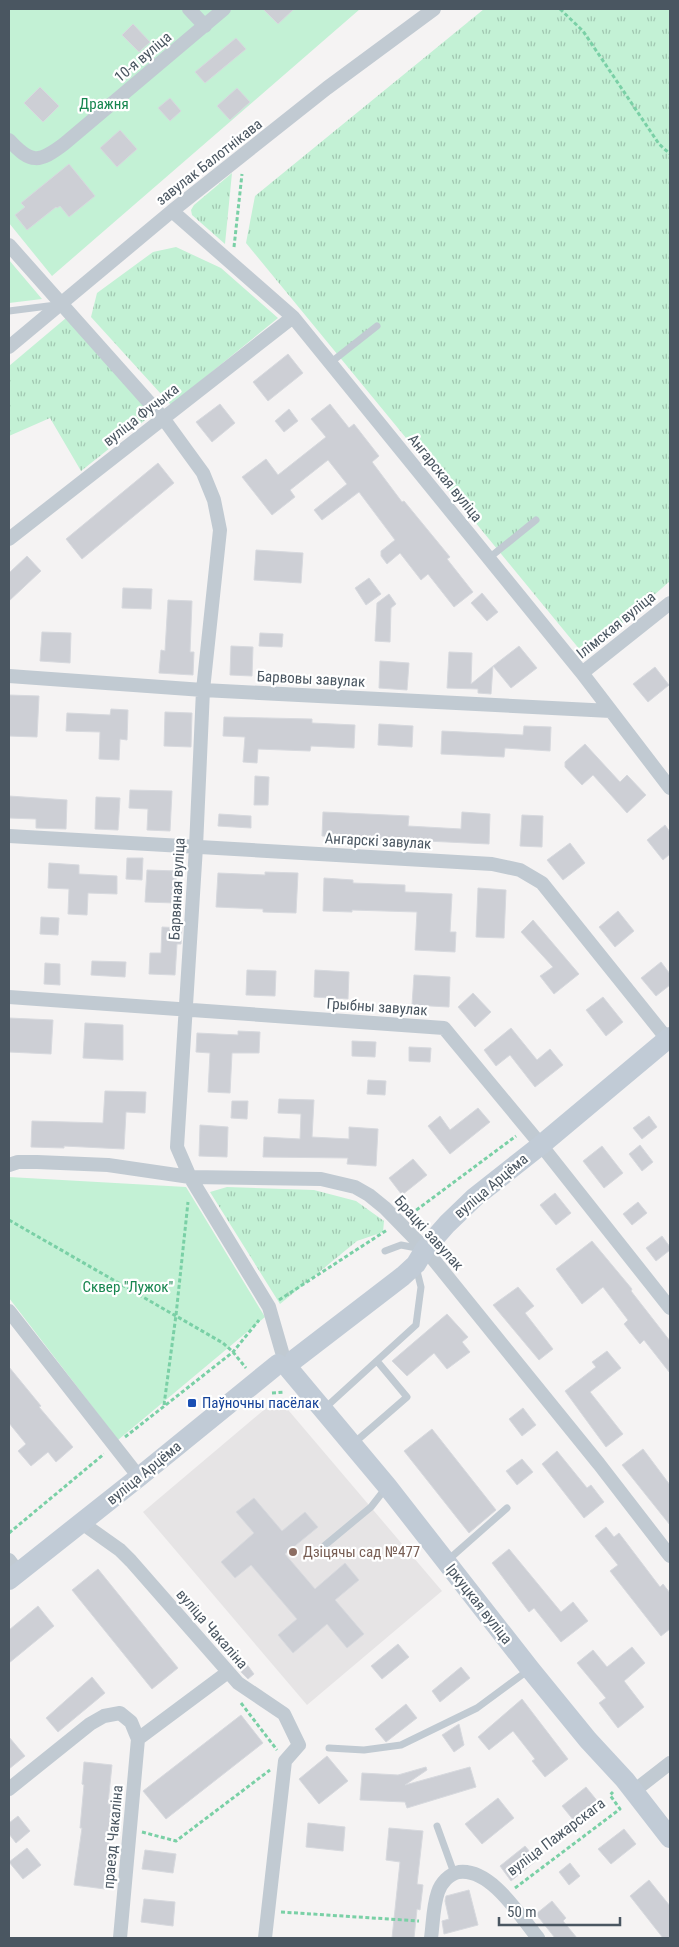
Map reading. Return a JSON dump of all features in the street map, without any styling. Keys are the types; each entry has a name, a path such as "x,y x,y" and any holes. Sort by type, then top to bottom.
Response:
{"street":[{"path":"188,9 205,26"},
{"name":"10-я вуліца","path":"9,140 21,153 34,159 48,156 224,9"},
{"name":"завулак Балотнікава","path":"9,347 172,211 327,88 434,9"},
{"name":"Ангарская вуліца","path":"172,211 293,317 582,673 670,788"},
{"name":"Барвяная вуліца","path":"9,245 163,418 203,473 214,500 220,530 203,690 196,847 177,1147 190,1177 269,1307 286,1361"},
{"name":"вуліца Фучыка","path":"9,539 293,317"},
{"name":"Ілімская вуліца","path":"582,673 670,603"},
{"name":"Барвовы завулак","path":"9,676 203,690 611,711"},
{"name":"Ангарскі завулак","path":"9,836 492,864 520,870 542,883 668,1042"},
{"name":"Грыбны завулак","path":"9,997 444,1028 541,1145 670,1308"},
{"name":"вуліца Арцёма","path":"12,1571 82,1523 286,1361 403,1276 447,1224 475,1196 668,1042"},
{"name":"Брацкі завулак","path":"9,1165 18,1162 37,1162 108,1166 190,1177 321,1179 354,1187 385,1208 420,1257 599,1464 670,1556"},
{"path":"9,1311 139,1477"},
{"name":"Іркуцкая вуліца","path":"286,1361 323,1410 387,1486 530,1669 588,1740 629,1786 670,1838"},
{"name":"вуліца Чакаліна","path":"82,1523 101,1535 131,1561 238,1683 284,1714 299,1744 285,1761 264,1938"},
{"path":"9,1789 90,1724 104,1716 120,1713 126,1717 131,1722 138,1739 228,1672"},
{"name":"праезд Чакаліна","path":"120,1938 138,1739"},
{"path":"629,1786 670,1763"},
{"path":"431,1938 438,1893 444,1880 454,1873 469,1871 482,1876 504,1896 538,1938"}],"lane":[{"path":"9,311 61,304"},
{"path":"330,363 377,326"},
{"path":"489,558 536,520"},
{"path":"323,1410 416,1325 421,1287 420,1257 401,1245 385,1251"},
{"path":"352,1445 407,1397 377,1360"},
{"path":"318,1550 371,1507 387,1486"},
{"path":"446,1562 507,1508"},
{"path":"329,1748 364,1750 401,1745 478,1708 530,1669"},
{"path":"437,1826 454,1873"}],"path":[{"path":"560,9 582,31 659,144 670,154"},
{"path":"232,265 243,155"},
{"path":"164,1405 176,1315 190,1177"},
{"path":"9,1220 223,1343 249,1372"},
{"path":"266,1393 291,1391"},
{"path":"130,1829 176,1841 262,1775 285,1761 238,1700"},
{"name":"вуліца Пажарскага","path":"504,1896 620,1809 610,1794 629,1786"},
{"path":"268,1911 433,1922"}],"shaded area":[{"name":"Дзіцячы сад №477","path":"278,1398 442,1591 307,1705 143,1512"}],"green space":[{"name":"Дражня","path":"9,9 360,9 52,276 9,223"},
{"path":"484,9 670,9 670,581 585,656 246,243 255,196"},
{"path":"232,173 225,244 192,215 191,210 194,205"},
{"path":"176,247 221,268 278,318 171,405 91,317 97,293 153,252"},
{"path":"9,260 42,299 9,303"},
{"path":"66,318 154,413 81,471 50,418 9,436 9,366"},
{"name":"Сквер \"Лужок\"","path":"9,1177 186,1187 265,1317 118,1440 9,1298"},
{"path":"227,1187 314,1190 356,1201 384,1221 383,1232 357,1241 280,1304 210,1192"}],"building":[{"path":"263,9 294,9 278,24"},
{"path":"133,24 150,42 139,52 122,35"},
{"path":"236,38 246,49 205,83 195,72"},
{"path":"40,87 59,106 43,122 24,103"},
{"path":"237,88 250,102 230,120 217,106"},
{"path":"170,98 181,111 170,121 158,108"},
{"path":"120,130 137,149 117,167 100,148"},
{"path":"69,164 95,196 69,217 60,206 56,207 27,230 15,215 25,207 21,203"},
{"path":"288,354 303,373 268,401 253,382"},
{"path":"220,404 235,423 212,442 196,422"},
{"path":"330,404 349,428 354,424 379,456 372,462 402,502 404,501 450,557 447,559 473,592 454,607 428,574 421,580 400,553 387,564 381,556 381,551 395,540 359,492 322,520 314,510 347,484 328,460 290,490 295,497 272,515 242,477 266,459 278,475 326,437 311,419"},
{"path":"289,409 298,421 284,432 275,421"},
{"path":"158,463 174,483 82,559 66,539"},
{"path":"256,550 303,553 301,583 254,580"},
{"path":"27,556 41,571 9,601 9,573"},
{"path":"369,578 381,594 366,605 355,588"},
{"path":"123,588 152,589 151,609 122,608"},
{"path":"482,593 498,612 487,621 471,603"},
{"path":"389,594 396,604 391,608 390,642 375,641 377,603"},
{"path":"168,600 192,601 190,652 194,652 193,675 159,673 161,650 165,651"},
{"path":"42,632 71,633 70,663 40,661"},
{"path":"260,633 283,634 282,647 259,646"},
{"path":"231,646 253,647 252,676 230,675"},
{"path":"519,646 537,668 511,688 493,666"},
{"path":"449,652 472,653 471,684 493,666 491,694 478,693 478,689 447,688"},
{"path":"380,661 409,663 407,690 379,688"},
{"path":"655,667 669,685 648,702 633,684"},
{"path":"9,695 39,696 37,737 9,736"},
{"path":"111,709 128,710 127,740 120,739 119,760 99,759 100,732 66,731 67,713 110,715"},
{"path":"165,712 192,713 191,747 164,746"},
{"path":"224,717 312,719 312,723 355,725 354,748 311,746 310,751 258,749 257,763 243,762 245,737 223,736"},
{"path":"379,724 413,726 412,747 378,745"},
{"path":"524,726 551,727 550,751 505,748 504,757 441,754 442,731 523,735"},
{"path":"585,744 620,782 627,775 646,795 627,813 593,775 582,785 565,767 565,762"},
{"path":"255,776 269,777 268,805 254,805"},
{"path":"130,790 172,791 170,831 147,830 148,809 129,808"},
{"path":"9,796 67,800 66,829 36,828 36,819 9,818"},
{"path":"96,797 120,798 118,830 95,829"},
{"path":"323,812 409,816 408,826 461,829 462,812 490,814 489,844 322,836"},
{"path":"219,814 251,816 251,828 218,826"},
{"path":"522,815 543,816 542,847 520,846"},
{"path":"665,825 670,832 670,854 663,860 647,840"},
{"path":"570,843 585,863 563,880 547,860"},
{"path":"127,858 143,858 142,880 126,879"},
{"path":"49,863 79,865 79,874 117,876 117,894 88,893 87,915 68,914 69,889 48,888"},
{"path":"147,870 177,871 175,903 145,902"},
{"path":"265,872 298,873 296,913 263,912 263,909 216,907 218,873 265,875"},
{"path":"324,878 353,880 353,883 405,885 405,892 452,894 450,932 456,932 455,952 415,950 417,912 323,911"},
{"path":"478,888 506,890 504,938 476,937"},
{"path":"618,911 634,931 615,947 599,927"},
{"path":"41,917 59,918 58,935 40,934"},
{"path":"533,920 579,974 554,994 540,976 553,967 521,932"},
{"path":"162,927 182,928 181,944 177,944 175,975 149,974 150,953 161,953"},
{"path":"92,961 126,962 125,977 91,975"},
{"path":"661,962 670,974 670,985 656,996 641,978"},
{"path":"45,963 60,964 60,985 44,984"},
{"path":"247,970 276,971 275,996 246,995"},
{"path":"315,970 349,972 348,999 314,997"},
{"path":"414,975 450,977 449,1007 412,1005"},
{"path":"473,993 491,1012 475,1027 458,1007"},
{"path":"603,997 623,1022 606,1036 586,1010"},
{"path":"9,1018 53,1020 51,1054 9,1052"},
{"path":"85,1023 123,1025 123,1060 83,1058"},
{"path":"511,1028 537,1060 550,1049 563,1065 535,1087 510,1055 496,1066 484,1050"},
{"path":"238,1031 260,1032 259,1053 232,1053 230,1093 208,1092 210,1053 196,1052 197,1033 238,1035"},
{"path":"352,1041 376,1042 375,1057 352,1056"},
{"path":"409,1047 431,1048 430,1062 409,1061"},
{"path":"368,1080 386,1081 385,1095 367,1094"},
{"path":"105,1091 146,1092 145,1113 126,1112 124,1149 64,1146 64,1148 31,1147 32,1121 103,1123"},
{"path":"279,1099 314,1100 312,1137 349,1139 349,1127 378,1129 376,1166 347,1164 348,1158 263,1157 264,1137 300,1139 301,1114 278,1113"},
{"path":"232,1101 248,1101 247,1119 231,1118"},
{"path":"478,1108 490,1122 450,1154 428,1126 440,1116 450,1130"},
{"path":"649,1116 657,1127 642,1139 633,1128"},
{"path":"200,1125 228,1127 227,1157 199,1156"},
{"path":"640,1145 653,1162 642,1171 629,1154"},
{"path":"602,1146 623,1173 604,1188 583,1161"},
{"path":"413,1159 427,1175 402,1195 389,1178"},
{"path":"555,1193 571,1213 556,1225 540,1205"},
{"path":"638,1202 647,1213 632,1225 623,1214"},
{"path":"662,1236 670,1250 656,1261 646,1248"},
{"path":"592,1241 632,1289 631,1291 670,1341 670,1373 644,1340 640,1344 624,1324 628,1320 603,1287 582,1304 556,1269"},
{"path":"518,1287 534,1306 525,1313 553,1349 539,1360 493,1305"},
{"path":"447,1314 468,1337 462,1342 470,1352 447,1369 434,1353 407,1376 392,1361"},
{"path":"607,1351 621,1368 590,1392 623,1434 606,1447 565,1391 596,1367 592,1362"},
{"path":"9,1367 41,1406 39,1407 73,1447 56,1462 48,1452 31,1466 18,1451 26,1444 9,1423"},
{"path":"523,1408 536,1425 522,1436 509,1419"},
{"path":"432,1429 496,1510 469,1533 404,1451"},
{"path":"643,1449 670,1485 670,1525 622,1465"},
{"path":"557,1451 587,1488 591,1485 604,1502 584,1518 542,1464"},
{"path":"522,1459 533,1472 517,1485 506,1471"},
{"path":"254,1498 282,1531 305,1512 318,1527 285,1554 315,1589 345,1563 359,1580 335,1600 364,1634 347,1648 327,1624 293,1653 278,1635 297,1619 251,1565 235,1578 221,1562 254,1533 236,1512"},
{"path":"606,1527 614,1537 619,1533 660,1587 663,1584 670,1593 670,1629 661,1636 610,1571 618,1565 595,1536"},
{"path":"509,1549 561,1612 573,1602 588,1621 561,1642 534,1608 529,1612 492,1563"},
{"path":"98,1569 178,1668 152,1689 72,1590"},
{"path":"38,1606 54,1626 9,1663 9,1630"},
{"path":"398,1644 409,1657 382,1679 371,1666"},
{"path":"632,1647 645,1663 624,1681 644,1707 618,1728 599,1703 606,1698 577,1663 593,1650 607,1667"},
{"path":"243,1659 254,1674 248,1679 234,1665"},
{"path":"461,1667 470,1678 440,1702 432,1691"},
{"path":"92,1677 105,1693 58,1732 46,1718"},
{"path":"522,1699 568,1759 545,1777 532,1761 535,1759 513,1731 489,1750 478,1737"},
{"path":"406,1704 417,1718 386,1742 375,1729"},
{"path":"241,1715 263,1743 166,1819 143,1791"},
{"path":"459,1724 464,1745 454,1752 442,1735"},
{"path":"9,1737 25,1756 9,1769"},
{"path":"327,1756 348,1781 319,1804 299,1779"},
{"path":"84,1762 112,1765 108,1804 112,1804 108,1850 110,1850 105,1889 74,1885 82,1828 80,1828"},
{"path":"426,1767 427,1770 405,1785 470,1767 476,1787 407,1808 405,1802 360,1800 362,1773 398,1775"},
{"path":"586,1787 603,1808 579,1827 562,1806"},
{"path":"498,1798 514,1818 482,1844 465,1824"},
{"path":"18,1816 30,1831 16,1843 9,1834 9,1823"},
{"path":"308,1823 345,1827 343,1851 306,1847"},
{"path":"389,1828 423,1831 417,1884 423,1885 420,1910 417,1909 414,1938 392,1938 400,1862 386,1860"},
{"path":"624,1829 636,1844 611,1864 598,1849"},
{"path":"525,1846 537,1860 511,1881 500,1866"},
{"path":"27,1848 41,1865 23,1879 9,1862"},
{"path":"145,1850 176,1854 173,1873 142,1869"},
{"path":"570,1863 580,1876 569,1885 559,1872"},
{"path":"649,1880 670,1906 670,1938 663,1938 630,1896"},
{"path":"469,1890 478,1925 444,1934 442,1921 449,1919 445,1901 446,1896"},
{"path":"144,1899 175,1902 173,1926 141,1922"},
{"path":"552,1901 566,1918 563,1921 577,1938 555,1938 536,1914"}],"place":[{"name":"Паўночны пасёлак","path":"192,1403"},
{"name":"Дзіцячы сад №477","path":"293,1552"}]}
